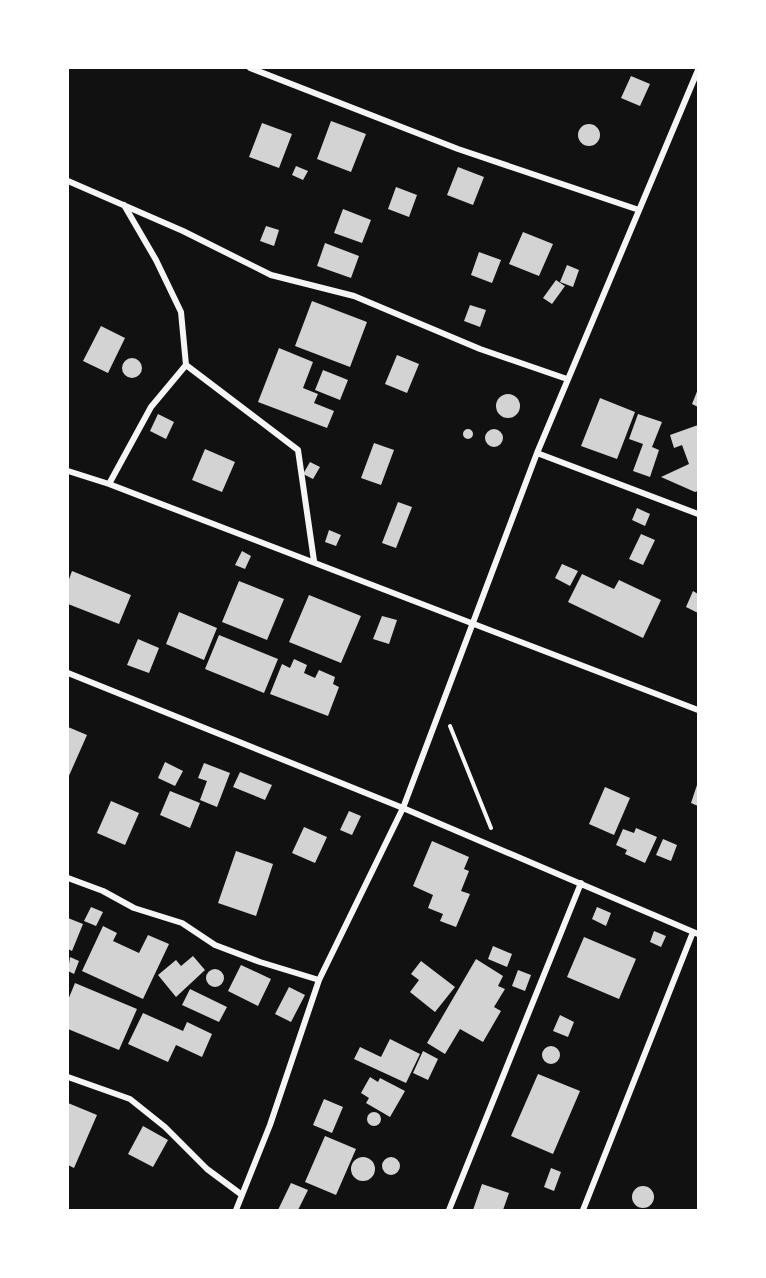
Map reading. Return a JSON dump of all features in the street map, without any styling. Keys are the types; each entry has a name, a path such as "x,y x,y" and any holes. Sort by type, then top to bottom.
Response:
{"street":[{"path":"250,68 459,149 639,210"},
{"path":"236,1210 270,1125 319,980 403,808 537,453 699,70"},
{"path":"68,181 183,231 272,275 354,296 480,349 567,379"},
{"path":"109,484 151,407 186,366 181,312 156,260 124,205"},
{"path":"186,366 298,450 314,561"},
{"path":"537,453 699,514"},
{"path":"68,471 109,484 314,561 699,710"},
{"path":"68,673 403,808 696,933 583,1210"},
{"path":"68,878 103,891 134,908 182,923 215,945 319,980"},
{"path":"449,1210 581,883"},
{"path":"68,1077 130,1100 165,1126 207,1169 242,1195"}],"path":[{"path":"442,706 498,848"}],"building":[{"path":"631,76 650,84 640,106 621,98"},
{"path":"331,121 366,134 351,172 317,159"},
{"path":"262,123 292,134 279,168 249,157"},
{"path":"589,124 597,127 600,135 597,143 589,146 581,143 578,135 581,127"},
{"path":"296,166 308,171 303,180 292,175"},
{"path":"458,167 484,177 473,205 447,195"},
{"path":"396,187 417,195 409,217 388,209"},
{"path":"343,209 371,220 362,243 334,233"},
{"path":"266,226 279,230 274,246 260,241"},
{"path":"523,232 553,244 539,276 509,264"},
{"path":"325,243 359,256 351,278 317,266"},
{"path":"479,252 501,260 492,283 471,275"},
{"path":"567,265 579,270 573,287 560,282"},
{"path":"556,280 565,286 552,304 543,298"},
{"path":"312,301 367,322 350,367 295,346"},
{"path":"470,305 486,310 480,327 464,321"},
{"path":"101,326 125,338 108,373 83,361"},
{"path":"279,348 313,362 303,388 318,394 314,403 334,411 327,428 258,402"},
{"path":"397,355 419,364 407,393 385,384"},
{"path":"132,358 139,361 142,368 139,375 132,378 125,375 122,368 125,361"},
{"path":"323,370 348,380 340,400 315,390"},
{"path":"698,389 698,407 692,404"},
{"path":"508,394 513,395 519,401 519,411 513,417 508,418 503,417 497,411 496,406 497,401 503,395"},
{"path":"600,398 635,412 617,459 581,446"},
{"path":"158,414 174,422 166,439 150,431"},
{"path":"638,414 662,422 652,447 659,450 650,477 633,471 643,444 629,439"},
{"path":"698,425 698,491 695,492 661,477 689,464 682,445 674,448 670,435"},
{"path":"468,429 472,430 472,438 468,439 464,438 463,434 464,430"},
{"path":"490,429 498,429 503,434 501,445 490,447 485,442 485,434"},
{"path":"374,443 394,450 381,485 361,478"},
{"path":"205,449 235,462 222,492 192,480"},
{"path":"310,462 320,467 313,479 303,474"},
{"path":"398,502 412,507 396,548 382,543"},
{"path":"637,508 650,514 645,526 632,520"},
{"path":"329,530 341,535 336,546 325,542"},
{"path":"641,534 655,540 643,565 629,559"},
{"path":"242,551 251,556 245,569 235,565"},
{"path":"562,564 578,571 570,586 555,578"},
{"path":"72,571 131,595 119,624 68,604 68,582"},
{"path":"582,574 614,589 619,580 661,600 643,638 568,602"},
{"path":"239,581 284,599 267,640 222,622"},
{"path":"693,591 698,594 698,613 686,607"},
{"path":"309,595 361,616 341,663 289,642"},
{"path":"179,612 217,628 204,660 166,644"},
{"path":"382,616 397,620 389,644 373,639"},
{"path":"219,635 278,659 264,693 205,669"},
{"path":"138,639 159,648 149,673 127,665"},
{"path":"294,659 307,665 304,673 315,678 319,670 335,677 333,684 339,687 328,716 270,694 282,664 290,668"},
{"path":"68,727 87,735 68,778"},
{"path":"165,762 183,771 175,786 158,778"},
{"path":"204,763 230,773 217,807 200,800 207,781 198,778"},
{"path":"240,772 272,785 265,800 233,787"},
{"path":"698,782 698,806 691,803"},
{"path":"605,787 630,798 614,835 589,824"},
{"path":"170,791 200,803 190,828 160,815"},
{"path":"111,801 139,813 125,845 97,833"},
{"path":"349,811 361,816 352,835 340,830"},
{"path":"304,827 327,837 315,863 292,853"},
{"path":"636,828 657,837 645,863 625,854 627,850 616,845 623,829 634,833"},
{"path":"663,839 677,845 671,861 656,855"},
{"path":"432,841 469,857 464,869 469,871 461,891 470,894 456,927 440,921 443,914 428,908 433,895 413,886"},
{"path":"236,851 273,864 256,916 218,903"},
{"path":"91,907 103,912 96,926 84,921"},
{"path":"597,907 611,913 606,926 592,919"},
{"path":"68,918 83,924 72,951 68,949"},
{"path":"103,926 117,933 113,941 139,953 148,935 169,944 143,999 82,971"},
{"path":"654,931 666,936 661,947 650,942"},
{"path":"584,937 636,959 619,999 567,977"},
{"path":"493,946 512,954 507,967 488,959"},
{"path":"193,956 205,970 176,997 158,975 176,960 181,966"},
{"path":"70,957 79,961 74,974 68,971"},
{"path":"476,959 503,976 498,986 505,989 494,1007 501,1011 483,1042 460,1029 445,1054 427,1043"},
{"path":"421,961 455,987 435,1012 410,992 419,980 411,974"},
{"path":"241,965 271,979 258,1006 228,991"},
{"path":"215,969 221,972 224,978 221,984 215,987 209,984 206,978 209,972"},
{"path":"518,970 531,975 525,991 512,986"},
{"path":"75,983 137,1009 119,1050 68,1029 68,1000"},
{"path":"289,987 305,995 291,1022 275,1014"},
{"path":"190,989 227,1007 219,1022 182,1005"},
{"path":"143,1013 183,1031 187,1022 212,1034 202,1057 176,1045 168,1062 128,1044"},
{"path":"560,1015 574,1022 568,1037 553,1031"},
{"path":"390,1039 420,1054 406,1083 354,1059 360,1047 381,1057"},
{"path":"551,1046 557,1049 560,1055 557,1061 551,1064 545,1061 542,1055 545,1049"},
{"path":"423,1051 438,1059 428,1080 413,1073"},
{"path":"538,1074 580,1091 553,1154 511,1136"},
{"path":"370,1077 378,1082 380,1078 405,1091 390,1117 366,1103 369,1098 361,1093"},
{"path":"324,1099 343,1107 332,1133 313,1125"},
{"path":"68,1103 97,1115 74,1168 68,1165"},
{"path":"374,1112 379,1114 381,1119 379,1124 374,1126 369,1124 367,1119 369,1114"},
{"path":"143,1126 168,1140 153,1167 128,1154"},
{"path":"325,1136 356,1149 336,1195 305,1182"},
{"path":"363,1157 368,1158 374,1164 374,1174 368,1180 363,1181 358,1180 352,1174 351,1169 352,1164 358,1158"},
{"path":"391,1157 397,1160 400,1166 397,1172 391,1175 385,1172 382,1166 385,1160"},
{"path":"551,1168 561,1172 554,1191 544,1187"},
{"path":"291,1183 308,1190 298,1210 278,1210"},
{"path":"482,1184 509,1193 503,1210 473,1210"},
{"path":"643,1186 651,1189 654,1197 651,1205 643,1208 635,1205 632,1197 635,1189"}]}
